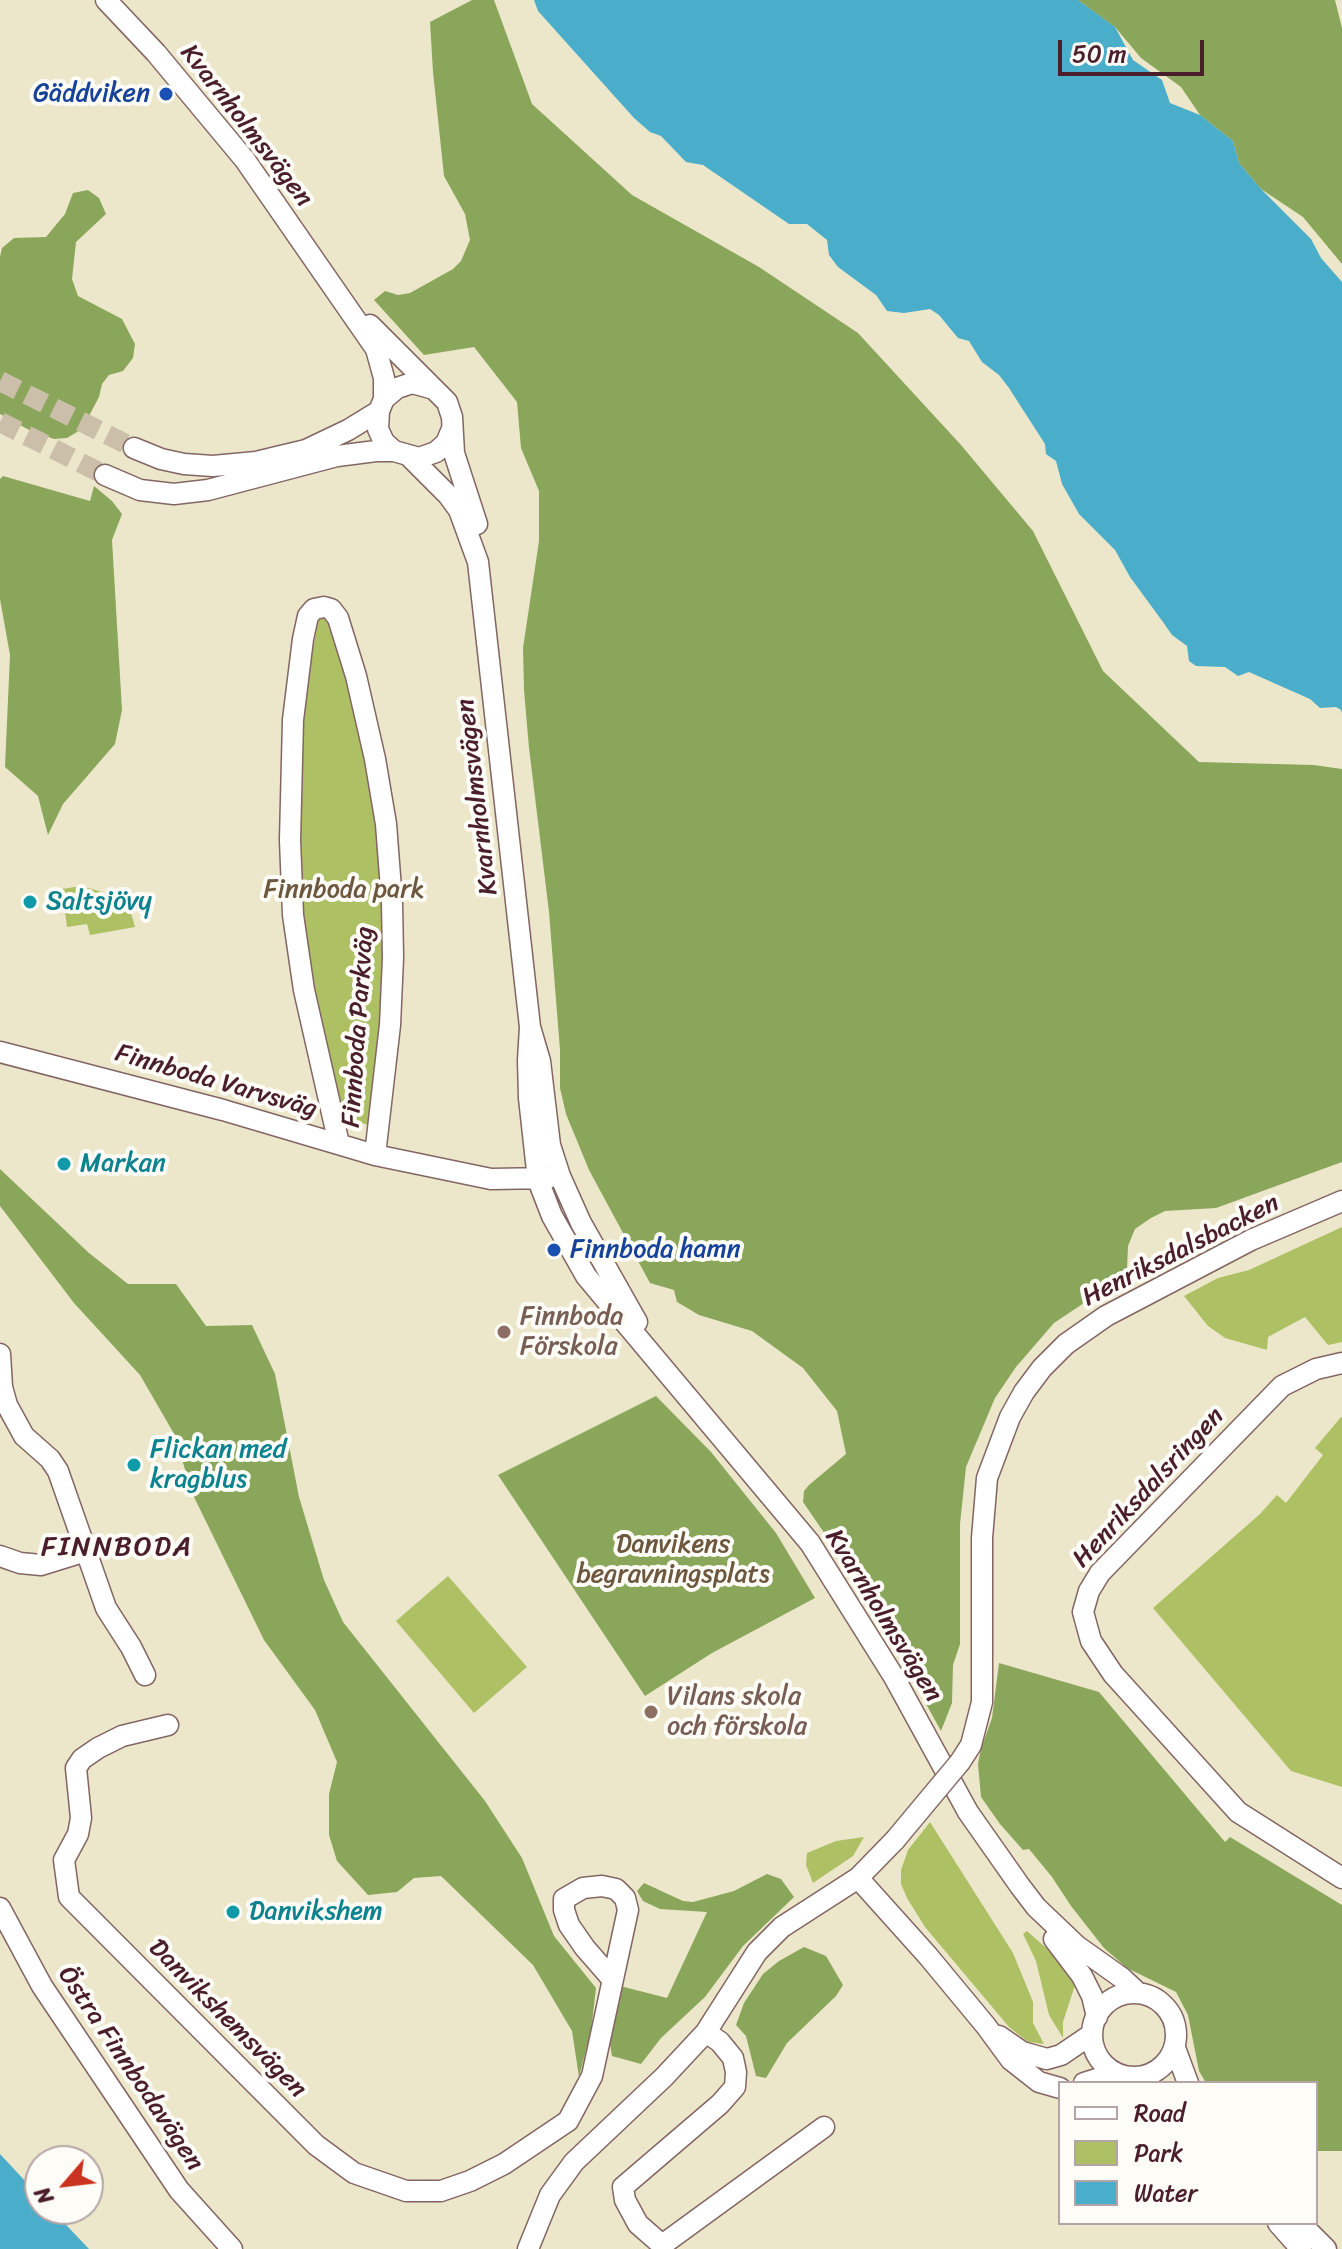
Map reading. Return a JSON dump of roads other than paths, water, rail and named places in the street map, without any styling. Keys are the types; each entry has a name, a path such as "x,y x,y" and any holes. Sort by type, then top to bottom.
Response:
{"street":[{"name":"Kvarnholmsvägen","path":"106,0 221,129 376,349 384,378 378,429 384,442 448,495 459,510 478,562 530,1027 529,1098 538,1180 552,1216 586,1276 810,1543 894,1677 968,1812 1082,1976 1092,1996 1095,2049 1102,2063 1131,2078"},
{"name":"Kvarnholmsvägen","path":"335,291 447,402 452,417 454,453 481,543 478,562"},
{"path":"134,448 184,464 213,466 256,462 306,450 348,430 382,405 397,388 412,383 438,390"},
{"path":"105,475 140,490 174,494 221,487 337,456 376,451 402,455 436,452 446,443 452,429"},
{"name":"Finnboda Parkväg","path":"339,1144 304,990 293,915 290,840 293,720 303,639 308,616 314,609 324,607 331,609 338,618 356,676 386,824 393,958 390,1025 375,1155"},
{"name":"Kvarnholmsvägen","path":"530,1027 540,1061 546,1125 560,1176 597,1255 663,1366"},
{"name":"Finnboda Varvsväg","path":"0,1052 375,1155 470,1175 538,1180 560,1176"},
{"name":"Henriksdalsbacken","path":"858,1878 895,1840 971,1745 982,1702 982,1538 987,1478 1010,1417 1024,1392 1066,1344 1118,1309 1251,1240 1342,1201"},
{"path":"0,1354 7,1405 15,1424 58,1471 106,1608 145,1675"},
{"name":"Henriksdalsringen","path":"1342,1363 1316,1369 1282,1386 1100,1573 1089,1591 1083,1612 1091,1641 1113,1674 1238,1812 1342,1878"},
{"path":"0,1556 20,1563 41,1565 86,1551"},
{"name":"Danvikshemsvägen","path":"168,1725 122,1736 82,1759 76,1768 81,1818 78,1834 64,1860 69,1897 316,2145 354,2173 406,2191 441,2191 504,2164 568,2121 592,2076 612,1979"},
{"path":"528,2249 550,2195 574,2162 664,2077 706,2032 768,1939 858,1878 986,2026 1011,2060 1039,2082 1058,2087"},
{"name":"Kvarnholmsvägen","path":"1036,1907 1077,1946 1138,1993 1162,2003 1172,2016 1176,2032 1175,2048 1187,2081"},
{"name":"Östra Finnbodavägen","path":"0,1908 42,1986 179,2190 232,2249"},
{"path":"986,2026 1022,2052 1047,2059 1061,2055 1095,2026 1107,2004 1116,1998 1138,1993"},
{"path":"706,2032 720,2042 733,2058 735,2087 720,2104 623,2187 625,2200 638,2224 662,2245 824,2127"},
{"path":"1103,2081 1149,2075 1161,2069 1175,2048"},
{"path":"568,2121 594,2143"},
{"path":"1280,2225 1301,2249"},
{"path":"1302,2225 1326,2249"}],"water":[{"path":"534,0 1078,0 1115,27 1133,60 1162,80 1170,103 1200,115 1233,141 1239,163 1311,239 1321,258 1342,282 1342,713 1336,707 1320,708 1310,699 1249,672 1238,676 1225,667 1196,666 1189,661 1187,646 1172,635 1130,577 1115,550 1079,514 1062,484 1056,461 1046,454 1045,444 1009,388 999,375 982,362 969,341 958,338 930,309 904,313 887,311 876,295 838,267 829,255 827,240 807,224 789,224 703,165 686,162 661,136 650,132 634,118 538,11"},
{"path":"0,2154 24,2180 24,2225 66,2225 89,2249 0,2249"}],"tunnel":[{"path":"0,381 134,448"},
{"path":"0,422 105,475"}],"place":[{"name":"Gäddviken","path":"166,94"},
{"name":"Saltsjövy","path":"30,902"},
{"name":"Markan","path":"64,1164"},
{"name":"Finnboda hamn","path":"554,1250"},
{"name":"Finnboda Förskola","path":"504,1332"},
{"name":"Flickan med kragblus","path":"134,1465"},
{"name":"Vilans skola och förskola","path":"651,1712"},
{"name":"Danvikshem","path":"233,1912"}],"district":[{"name":"FINNBODA","path":"117,1548"}],"park label":[{"name":"Finnboda park","path":"344,890"},
{"name":"Danvikens begravningsplats","path":"673,1560"}]}
